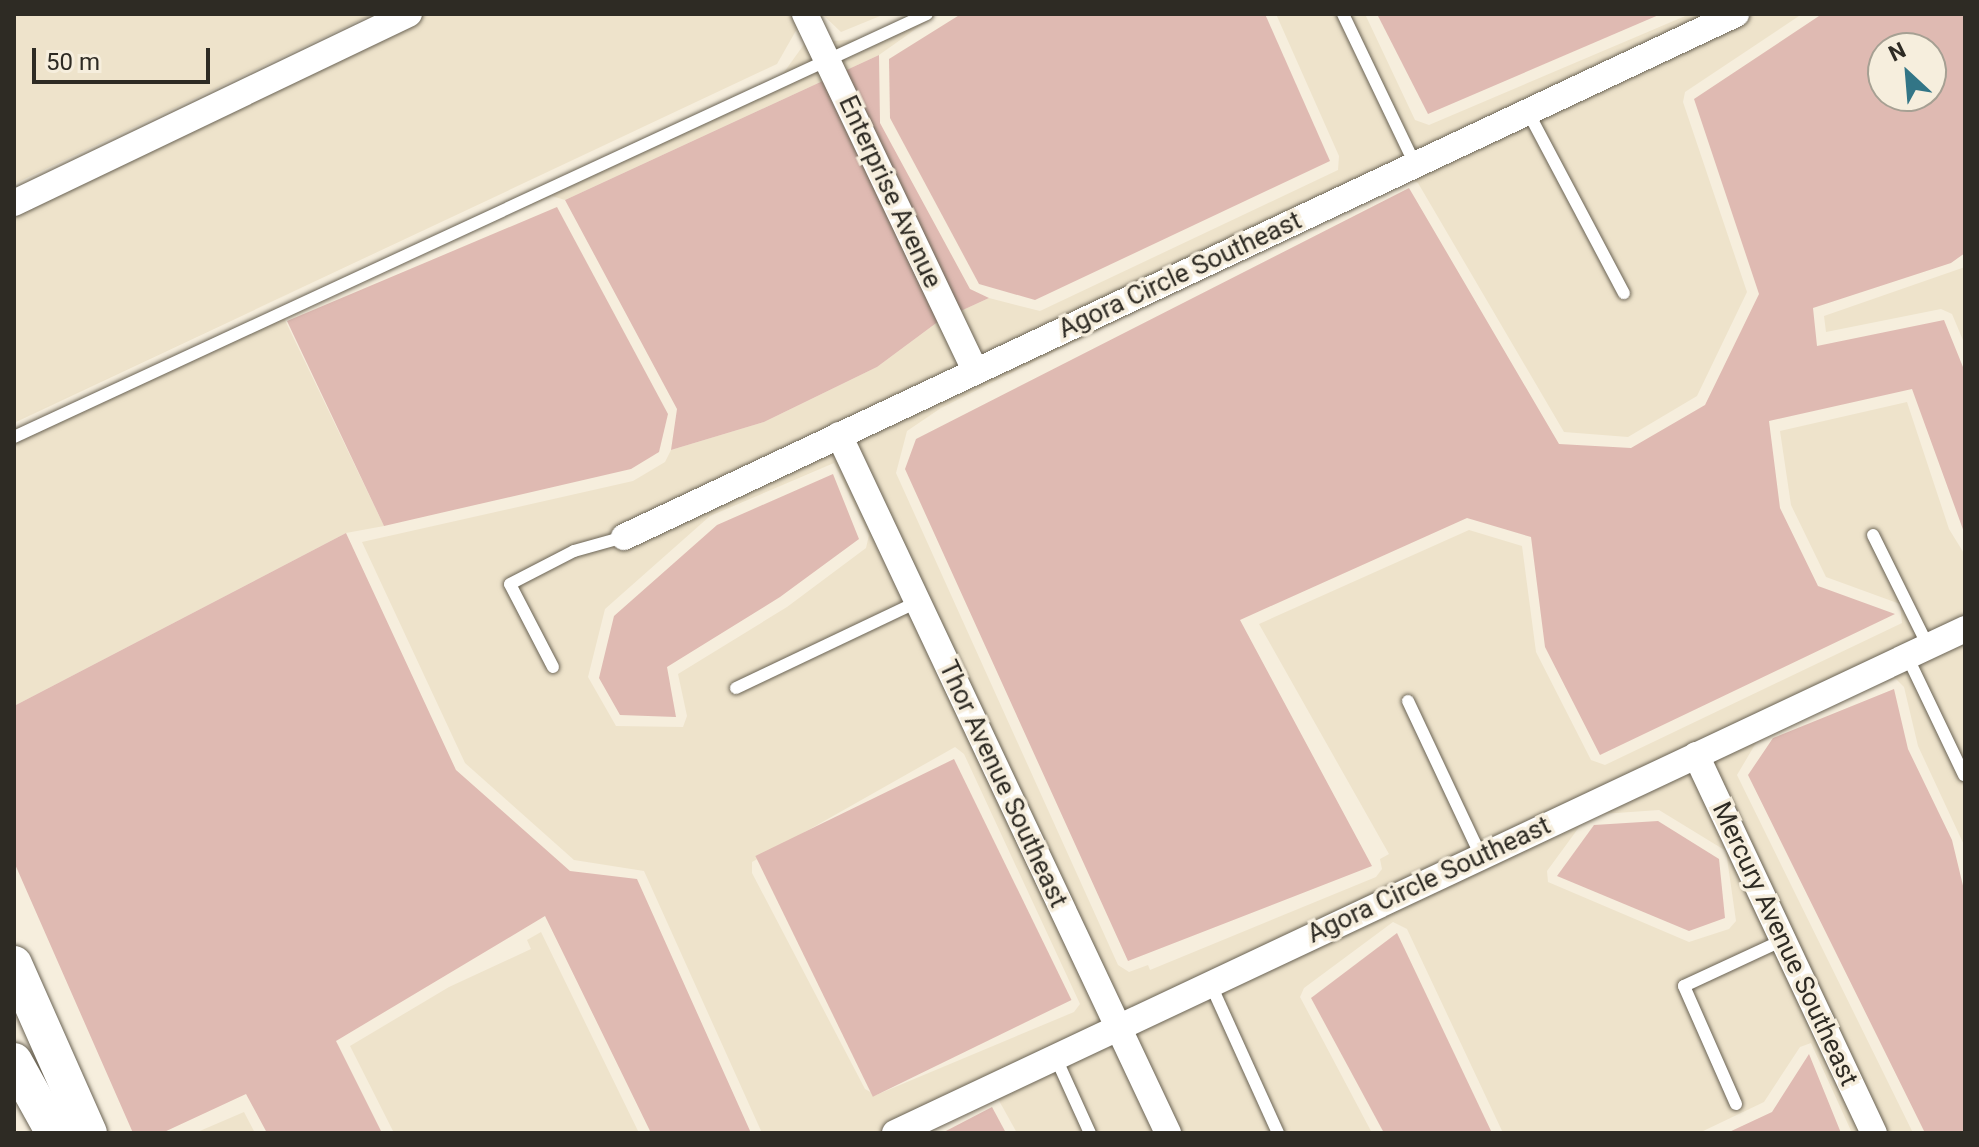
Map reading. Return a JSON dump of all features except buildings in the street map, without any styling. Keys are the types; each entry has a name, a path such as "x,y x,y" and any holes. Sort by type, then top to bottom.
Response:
{"main road":[{"path":"14,964 89,1133"},
{"path":"14,1061 54,1133"}],"street":[{"path":"14,203 409,14"},
{"name":"Enterprise Avenue","path":"805,14 975,371"},
{"name":"Agora Circle Southeast","path":"624,537 1736,14"},
{"name":"Thor Avenue Southeast","path":"839,435 1168,1133"},
{"name":"Agora Circle Southeast","path":"895,1133 1965,629"},
{"name":"Mercury Avenue Southeast","path":"1696,755 1874,1133"}],"lane":[{"path":"14,437 927,14"},
{"path":"1343,14 1415,164"},
{"path":"1528,112 1624,293"},
{"path":"1873,535 1964,775"},
{"path":"553,667 510,584 574,551 624,537"},
{"path":"736,688 917,602"},
{"path":"1408,701 1481,856"},
{"path":"1736,1104 1684,986 1783,940"},
{"path":"1210,983 1278,1133"},
{"path":"1055,1056 1090,1133"}],"shaded area":[{"path":"14,14 373,14 14,184"},
{"path":"426,14 792,14 798,27 777,64 14,423 14,208"},
{"path":"822,14 885,14 841,32"},
{"path":"913,14 937,14 879,55 565,200 552,196 287,307 782,75 805,43 860,39"},
{"path":"961,14 1265,14 1330,161 1035,300 979,284 890,118 889,59"},
{"path":"1276,14 1365,14 1415,120 1429,125 1690,14 1802,14 1685,92 1683,102 1747,292 1697,396 1628,437 1564,432 1418,183 1407,177 941,408 907,431 896,473 1118,965 1129,972 1148,965 1150,970 1376,877 1382,869 1380,859 1389,854 1259,624 1469,530 1522,546 1536,652 1591,760 1605,765 1902,623 1900,604 1826,577 1791,505 1780,431 1907,402 1949,529 1965,555 1965,847 1918,746 1904,687 1895,678 1763,731 1737,775 1913,1133 1852,1133 1811,1043 1800,1047 1764,1102 1699,1133 1503,1133 1407,929 1393,922 1304,988 1300,997 1372,1133 1017,1133 997,1097 916,1133 762,1133 644,871 574,860 465,763 362,542 633,481 665,462 671,450 764,422 877,367 939,321 989,298 1040,311 1338,170 1339,156","holes":["834,463 869,535 866,548 787,607 678,674 687,716 683,727 616,726 588,677 605,609 710,516","955,747 964,754 1080,1004 1074,1012 876,1095 865,1089 752,873 752,862","1659,810 1726,851 1736,921 1729,929 1689,942 1548,882 1547,871 1588,815"]},
{"path":"1377,14 1661,14 1428,114"},
{"path":"1822,14 1965,14 1965,253 1951,263 1813,308 1817,346 1944,320 1965,372 1965,535 1912,389 1769,421 1780,508 1818,586 1895,614 1600,755 1545,647 1531,537 1467,518 1240,620 1372,866 1128,961 905,469 916,439 1409,188 1559,444 1631,448 1705,405 1759,294 1694,99"},
{"path":"879,55 880,123 970,289 989,298 939,321 877,367 764,422 671,450 677,409 565,200"},
{"path":"557,207 668,414 659,452 631,469 384,526 287,321"},
{"path":"1965,267 1965,345 1952,314 1941,309 1826,332 1824,316"},
{"path":"284,318 384,526 346,533 14,706 14,443"},
{"path":"833,474 859,539 780,597 667,667 676,717 620,715 599,678 614,616 717,525"},
{"path":"346,533 456,770 570,871 637,879 751,1133 651,1133 545,916 336,1041 382,1133 267,1133 246,1094 162,1133 133,1133 14,862 14,706"},
{"path":"1894,689 1908,749 1952,840 1965,894 1965,1133 1925,1133 1748,775 1773,738"},
{"path":"954,759 1071,1000 873,1097 755,856"},
{"path":"1658,821 1719,859 1725,918 1689,931 1557,876 1594,825"},
{"path":"541,932 639,1133 394,1133 350,1046 449,987 531,949 527,940"},
{"path":"1397,933 1492,1133 1384,1133 1311,998"},
{"path":"1809,1054 1841,1133 1727,1133 1772,1112"},
{"path":"992,1107 1006,1133 942,1133"},
{"path":"244,1112 255,1133 195,1133"}]}
